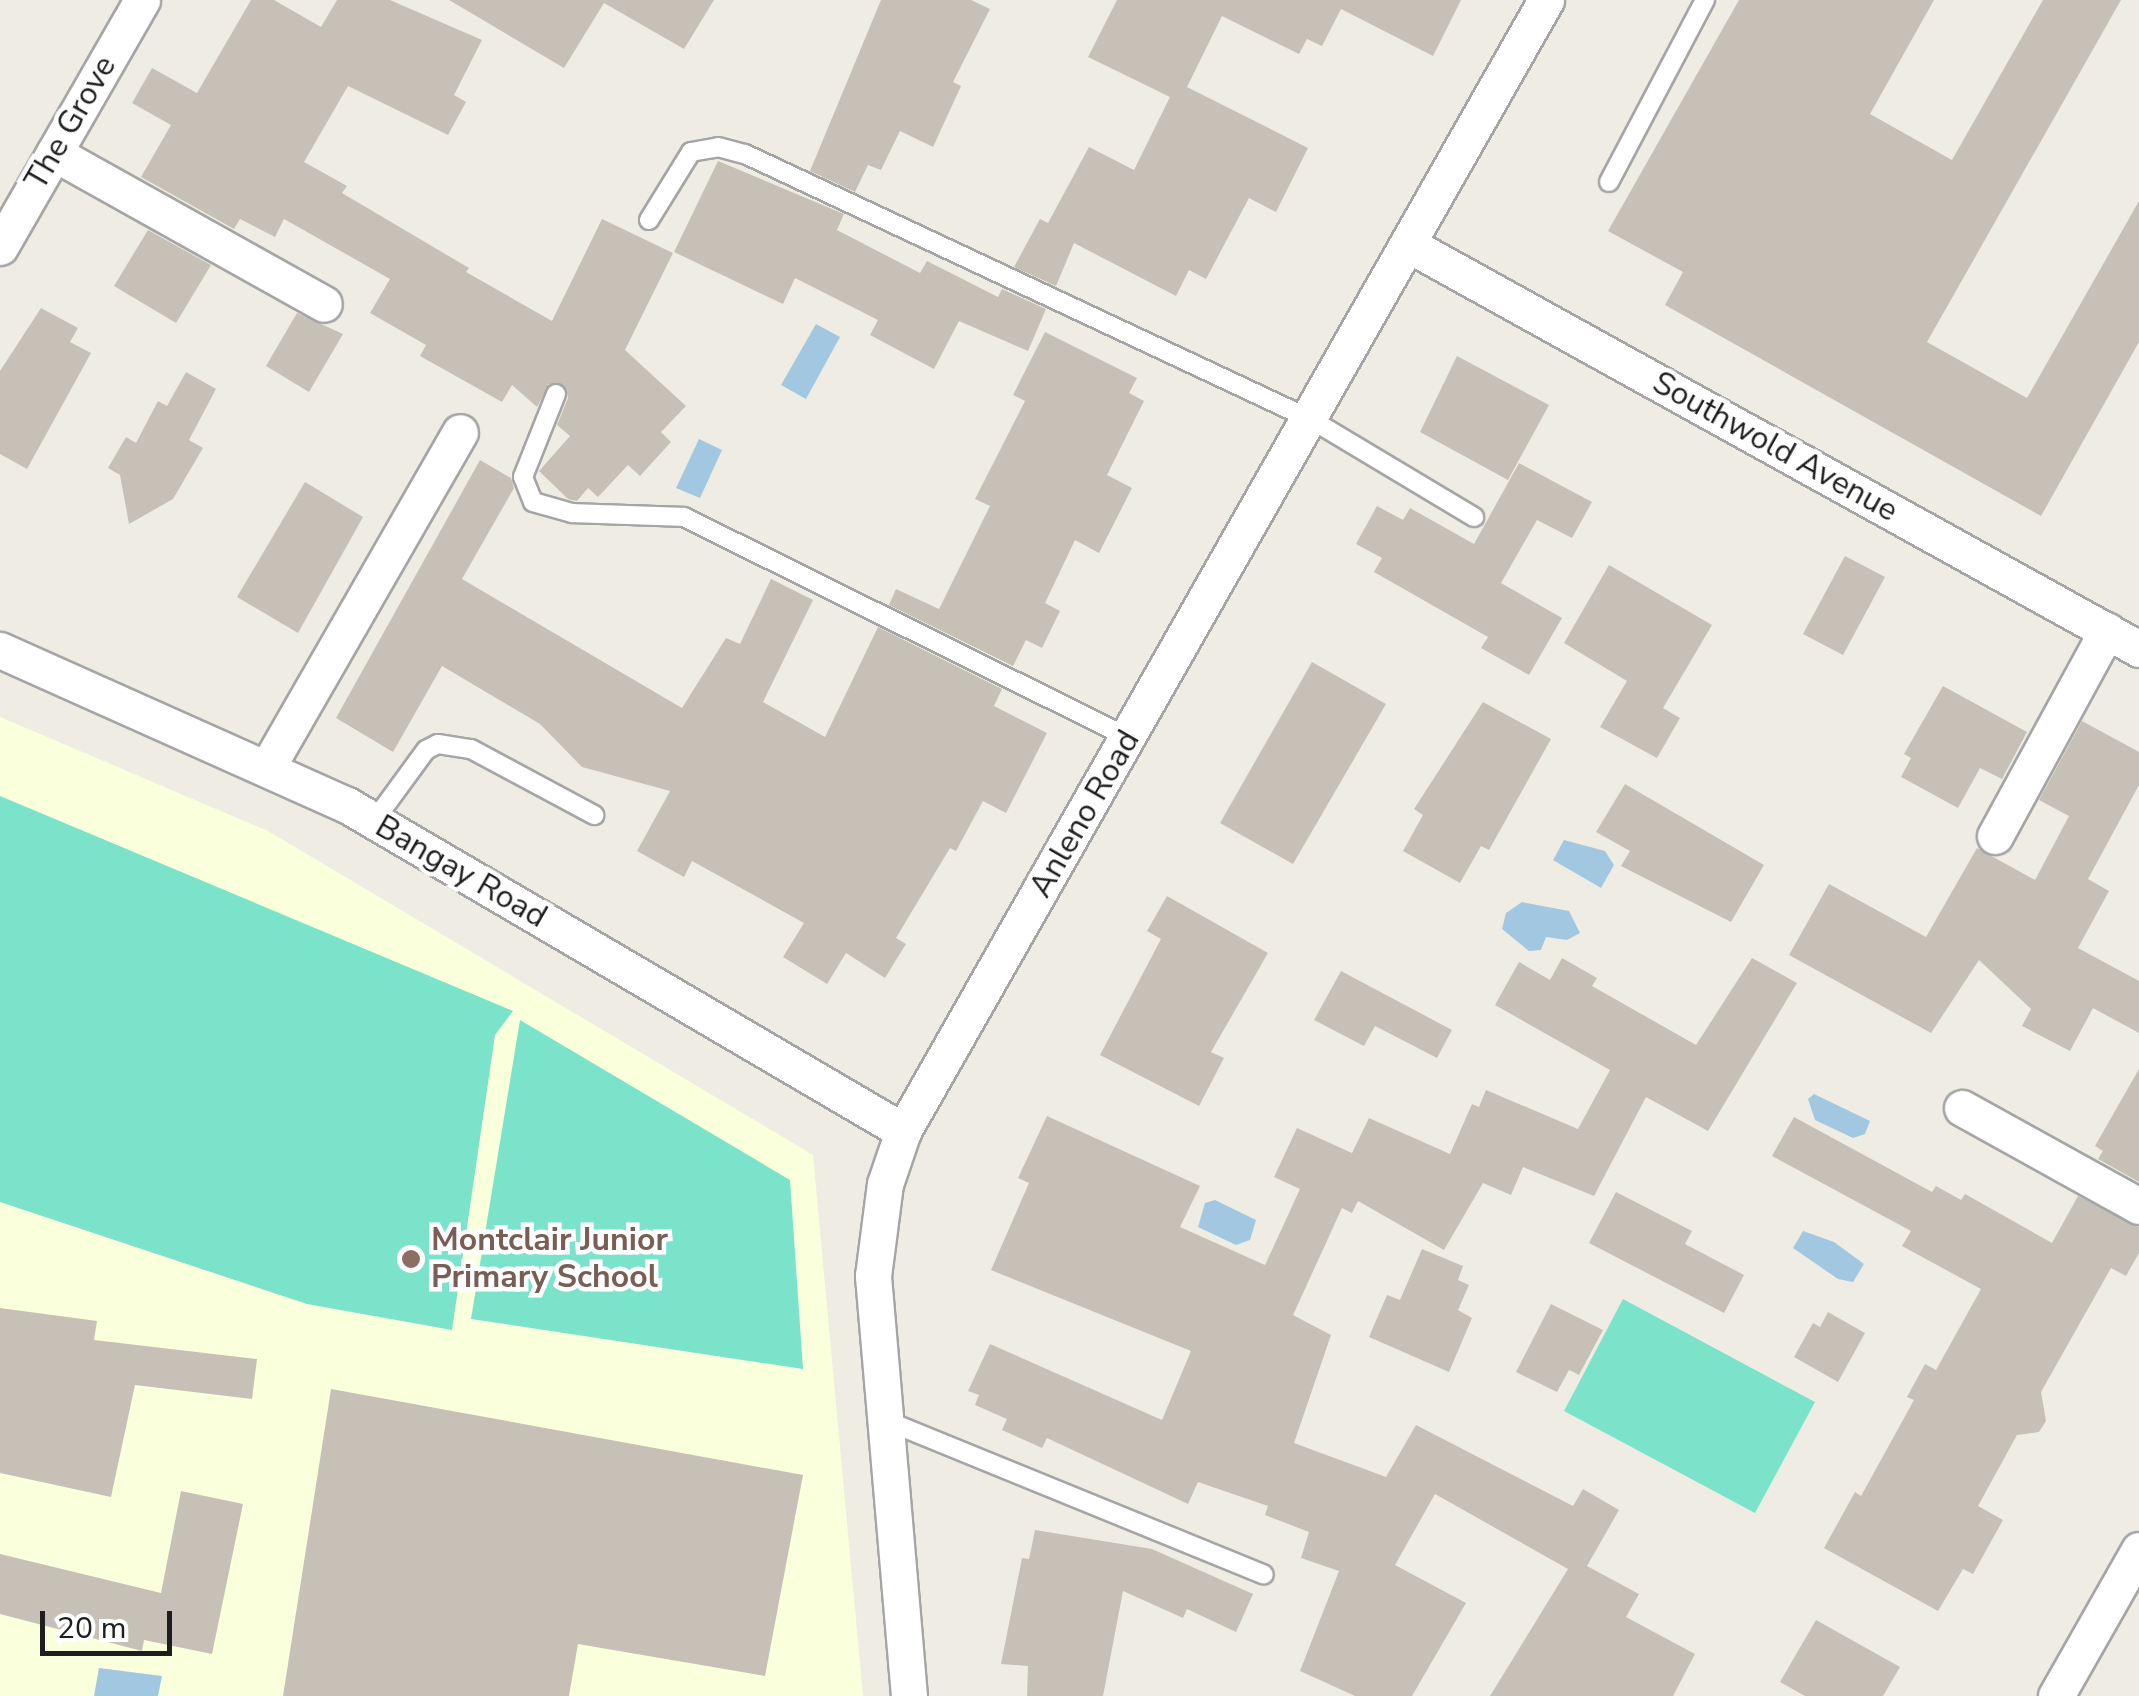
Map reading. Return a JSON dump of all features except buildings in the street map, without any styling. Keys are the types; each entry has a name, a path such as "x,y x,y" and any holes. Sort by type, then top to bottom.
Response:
{"street":[{"name":"The Grove","path":"0,247 142,0"},
{"name":"Anleno Road","path":"909,1696 873,1276 885,1184 904,1131 1411,246 1546,0"},
{"path":"54,152 324,304"},
{"name":"Southwold Avenue","path":"1411,246 2139,649"},
{"path":"268,766 460,432"},
{"path":"1995,836 2107,631"},
{"name":"Bangay Road","path":"0,650 268,766 374,821 904,1131"},
{"path":"1962,1108 2139,1206"},
{"path":"2056,1696 2139,1550"}],"lane":[{"path":"1608,182 1705,0"},
{"path":"649,220 690,152 718,147 745,154 1312,420 1474,517"},
{"path":"556,394 524,476 533,502 572,514 684,517 1129,738"},
{"path":"374,821 426,750 438,744 471,749 594,815"},
{"path":"884,1420 1264,1574"}],"shaded area":[{"name":"Montclair Junior Primary School","path":"0,717 268,831 813,1155 863,1696 0,1696"}],"green space":[{"path":"0,796 513,1011 495,1035 452,1330 307,1304 0,1202"},
{"path":"520,1020 790,1180 803,1369 471,1319"},
{"path":"1623,1299 1815,1402 1755,1513 1564,1411"}],"water":[{"path":"816,324 840,337 806,399 781,385"},
{"path":"699,439 722,450 700,498 676,488"},
{"path":"1564,840 1605,851 1614,865 1601,888 1553,860"},
{"path":"1522,902 1569,911 1580,933 1567,940 1546,937 1541,950 1529,951 1502,929 1506,913"},
{"path":"1814,1094 1870,1121 1865,1134 1853,1138 1815,1120 1808,1099"},
{"path":"1215,1200 1256,1220 1250,1240 1236,1245 1198,1227 1205,1203"},
{"path":"1803,1231 1834,1242 1864,1264 1853,1282 1838,1279 1793,1248"},
{"path":"99,1668 162,1676 158,1696 94,1696"}],"place":[{"name":"Montclair Junior Primary School","path":"411,1259"}]}
